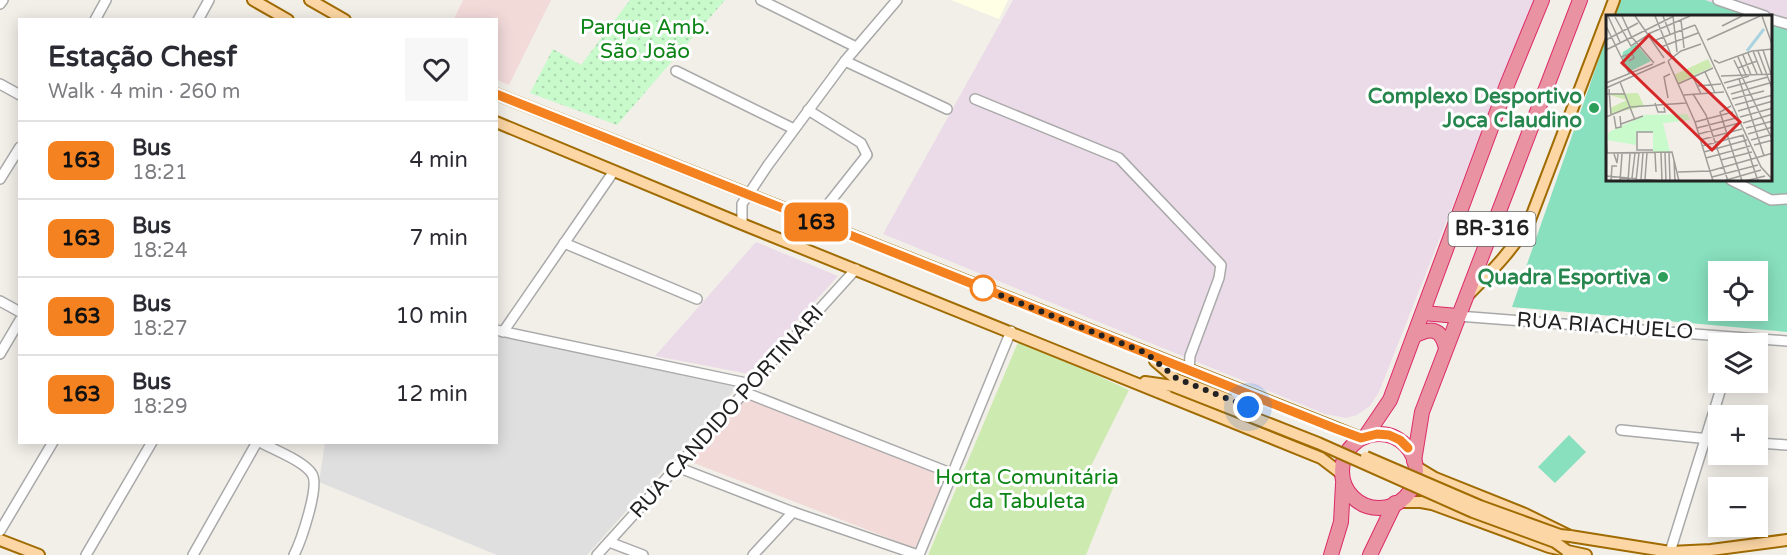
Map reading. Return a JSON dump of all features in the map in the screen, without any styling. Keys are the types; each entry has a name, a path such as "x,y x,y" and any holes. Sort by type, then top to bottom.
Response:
{"highway":[{"name":"BR-316","path":"1331,555 1341,522 1342,463 1346,453 1363,438 1390,400 1507,85 1542,0"},
{"name":"BR-316","path":"1370,555 1393,504 1412,487 1413,459 1422,412 1580,0"},
{"path":"1423,312 1458,316"},
{"path":"1414,336 1425,330 1435,331 1442,337 1446,348"},
{"path":"1363,438 1377,434 1389,435 1400,440 1413,459"},
{"path":"1342,475 1345,487 1358,502 1371,507 1393,504"}],"main road":[{"path":"254,0 285,18"},
{"path":"310,0 342,18"},
{"path":"1608,15 1614,0"},
{"path":"1466,297 1505,256 1530,220 1606,20"},
{"path":"498,95 1363,438"},
{"path":"498,123 1320,458 1342,475"},
{"path":"1146,353 1174,382 1473,512 1555,542 1566,550"},
{"path":"1136,382 1174,382 1353,451 1480,506 1560,535 1670,552 1712,550 1787,540"},
{"path":"1413,459 1443,481 1525,514 1570,536"},
{"path":"1393,504 1420,502 1432,504 1548,551 1566,550 1586,555"},
{"path":"0,540 39,555"}],"street":[{"path":"0,4 3,0"},
{"path":"96,18 106,0"},
{"path":"199,18 209,0"},
{"path":"761,0 856,47"},
{"path":"742,224 742,204 748,194 845,61 897,0"},
{"path":"1718,0 1762,15"},
{"path":"1772,20 1787,24"},
{"path":"845,61 947,109"},
{"path":"676,71 794,129"},
{"path":"0,84 18,94"},
{"path":"975,99 1114,155 1221,265 1219,278 1190,356 1189,370"},
{"path":"808,110 861,143 867,155 828,203 817,223"},
{"path":"0,179 18,150"},
{"path":"614,171 500,331 751,384"},
{"path":"1735,182 1772,200 1787,199"},
{"path":"564,243 697,299"},
{"name":"RUA CANDIDO PORTINARI","path":"597,555 856,269"},
{"path":"0,302 18,311"},
{"name":"RUA RIACHUELO","path":"1458,316 1708,338"},
{"path":"0,354 18,323"},
{"path":"677,467 793,512 918,555 1011,331"},
{"name":"RUA RIACHUELO","path":"1768,340 1787,340"},
{"path":"744,392 953,474"},
{"path":"1670,552 1720,393"},
{"path":"1621,430 1708,439"},
{"path":"0,531 52,444"},
{"path":"86,555 151,444"},
{"path":"193,555 257,444"},
{"path":"262,444 306,467 314,478 315,484 301,539 294,555"},
{"path":"1768,444 1787,445"},
{"path":"753,555 793,512"},
{"path":"609,542 643,555"}],"shaded area":[{"path":"463,0 551,0 509,85 498,80 498,18 454,18"},
{"path":"951,0 1008,0 999,19"},
{"path":"1013,0 1534,0 1379,392 1370,406 1357,415 1346,418 1325,414 883,234"},
{"path":"1705,0 1787,0 1787,28 1772,17 1772,15 1750,15"},
{"path":"756,242 838,276 749,374 655,356"},
{"path":"498,334 737,387 587,555 497,555 319,482 325,444 498,444"},
{"path":"744,397 946,475 917,549 686,460"}],"green space":[{"name":"Parque Amb. São João","path":"630,0 725,0 617,125 530,93 553,49 581,65"},
{"path":"1620,0 1705,0 1750,15 1614,15"},
{"name":"Complexo Desportivo Joca Claudino","path":"1772,23 1787,28 1787,332 1512,307 1606,39 1606,182 1772,182"},
{"name":"Horta Comunitária da Tabuleta","path":"1019,340 1129,390 1090,468 1115,483 1086,555 928,555"},
{"path":"1569,435 1586,452 1555,483 1538,467"}],"bus line":[{"name":"163","path":"498,95 1334,428 1361,438 1377,434 1389,435 1400,440 1408,448"}],"place":[{"name":"Complexo Desportivo Joca Claudino","path":"1594,108"},
{"name":"Quadra Esportiva","path":"1663,277"}],"route":[{"path":"983,288 977,286 1146,353 1176,378 1248,407"}]}
